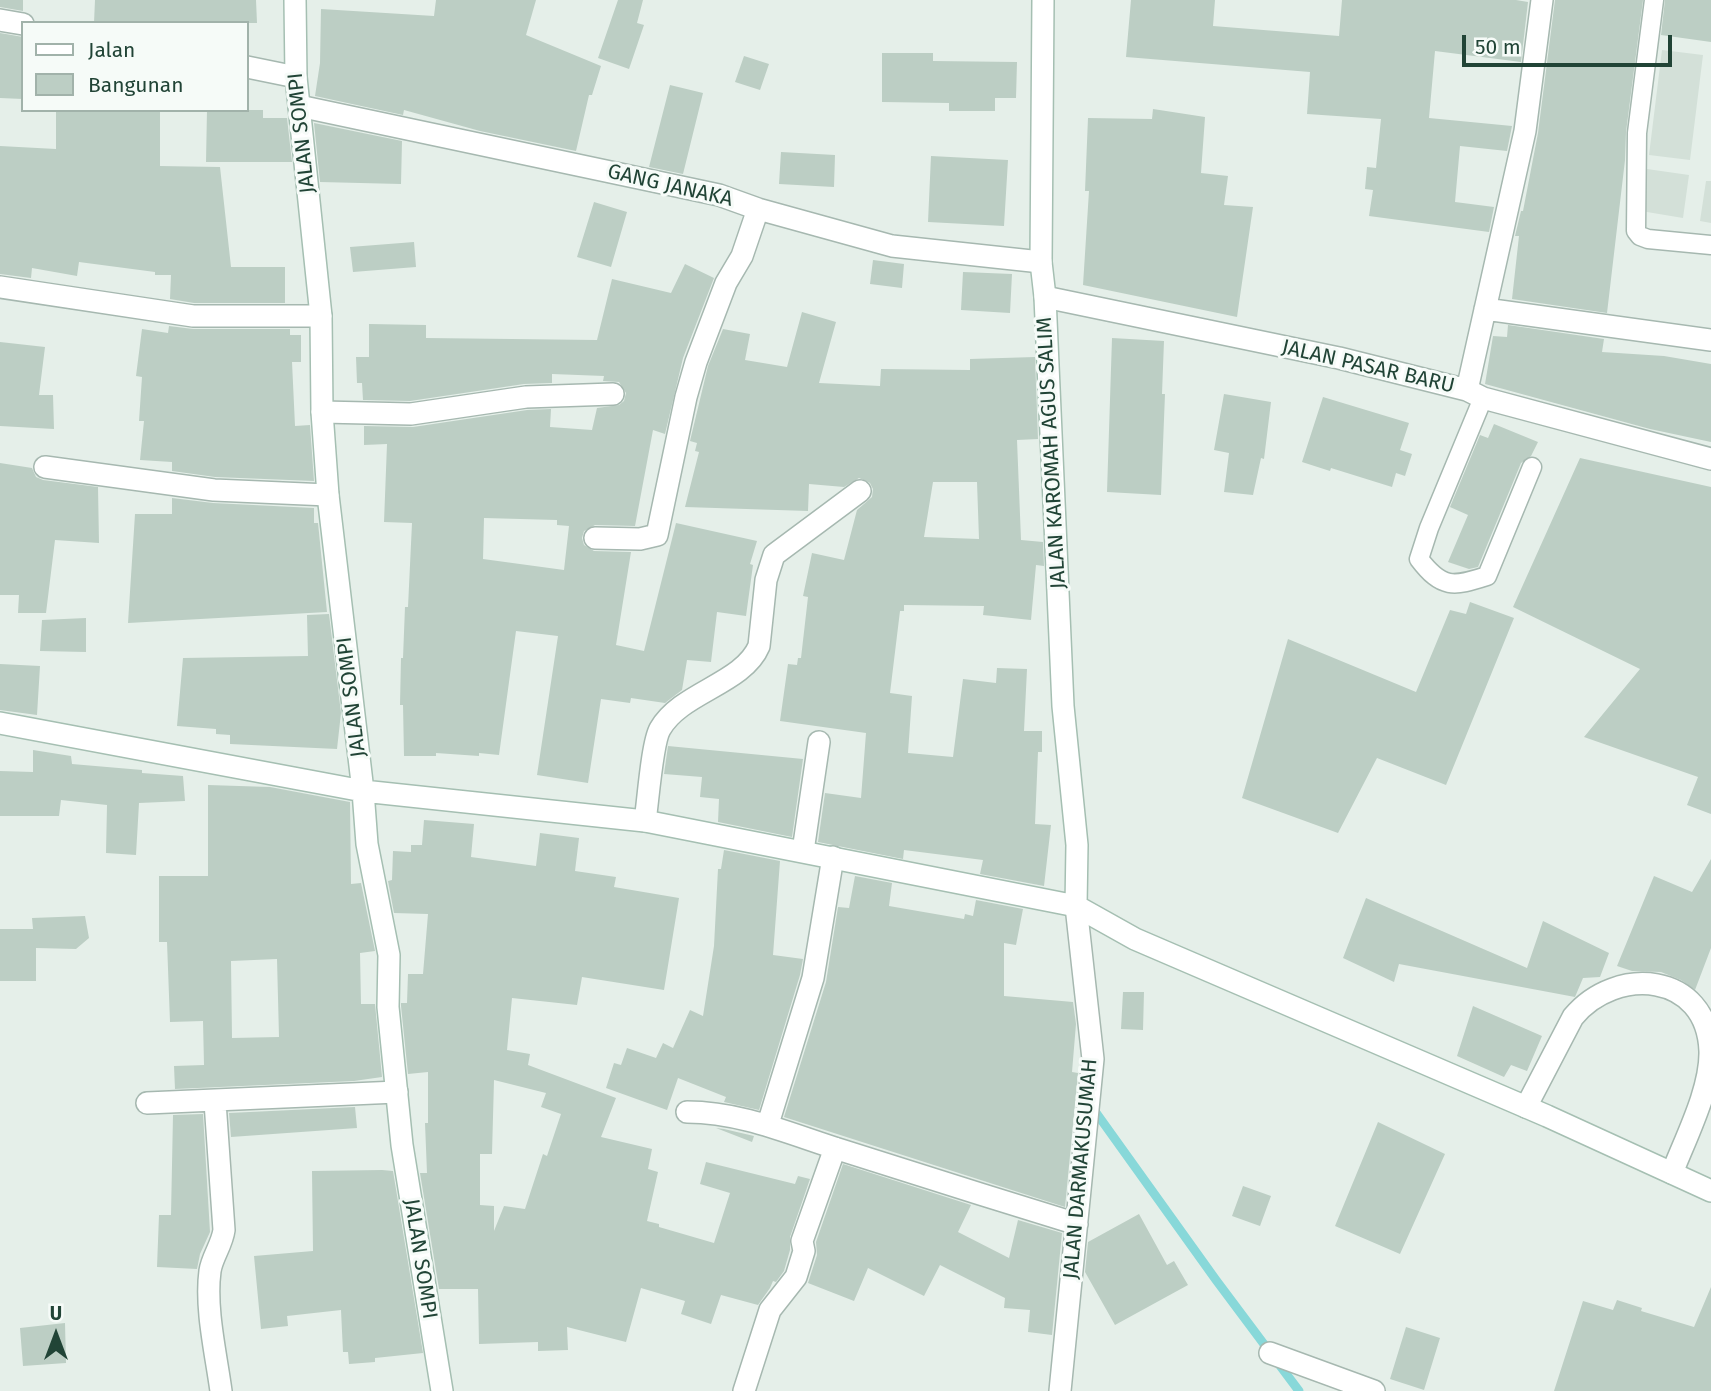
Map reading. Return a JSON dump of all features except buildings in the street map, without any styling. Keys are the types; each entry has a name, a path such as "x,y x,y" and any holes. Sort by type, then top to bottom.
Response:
{"street":[{"name":"JALAN SOMPI","path":"295,0 296,77 321,316 322,412 328,495 367,845 389,955 388,1007 402,1145 442,1391"},
{"name":"JALAN KAROMAH AGUS SALIM","path":"1043,0 1041,262 1045,297 1063,706 1077,845 1076,906"},
{"name":"JALAN PASAR BARU","path":"1045,297 1339,358 1475,394 1485,310 1525,131 1542,0"},
{"path":"0,20 21,24"},
{"path":"248,67 296,77"},
{"name":"GANG JANAKA","path":"299,106 719,195 758,209 892,246 1041,262"},
{"path":"595,538 640,539 657,535 696,362 726,283 742,256 758,209"},
{"path":"0,287 193,316 321,316"},
{"path":"1485,310 1711,340"},
{"path":"322,412 411,414 526,397 613,394"},
{"path":"1475,394 1711,459"},
{"path":"45,467 214,490 328,495"},
{"path":"645,821 659,730 674,712 755,656 759,646 766,580 774,555 860,491"},
{"path":"0,723 363,791 645,821 1076,906 1135,939 1527,1107 1711,1191"},
{"path":"803,851 819,742"},
{"path":"768,1124 813,978 826,910 832,856"},
{"name":"JALAN DARMAKUSUMAH","path":"1060,1391 1093,1059 1076,906"},
{"path":"1527,1107 1573,1017 1583,1005 1618,986 1643,983 1667,987 1685,996 1698,1010 1707,1026 1710,1050 1709,1075 1672,1173"},
{"path":"147,1103 397,1092"},
{"path":"215,1102 224,1230 211,1267 209,1289 221,1391"},
{"path":"687,1112 716,1112 768,1124 835,1148 1077,1224"},
{"path":"744,1391 770,1310 796,1277 804,1251 802,1241 835,1148"},
{"path":"1270,1353 1374,1391"}],"lane":[{"path":"1654,0 1637,132 1636,231 1648,239 1711,245"},
{"path":"1475,394 1419,559 1430,573 1446,584 1460,585 1487,576 1532,467"}],"shaded area":[{"path":"1662,50 1703,55 1690,160 1649,155"},
{"path":"1647,169 1689,175 1683,218 1641,211"},
{"path":"1706,181 1711,181 1711,223 1700,221"}],"waterway":[{"path":"1092,1107 1299,1391"}]}
